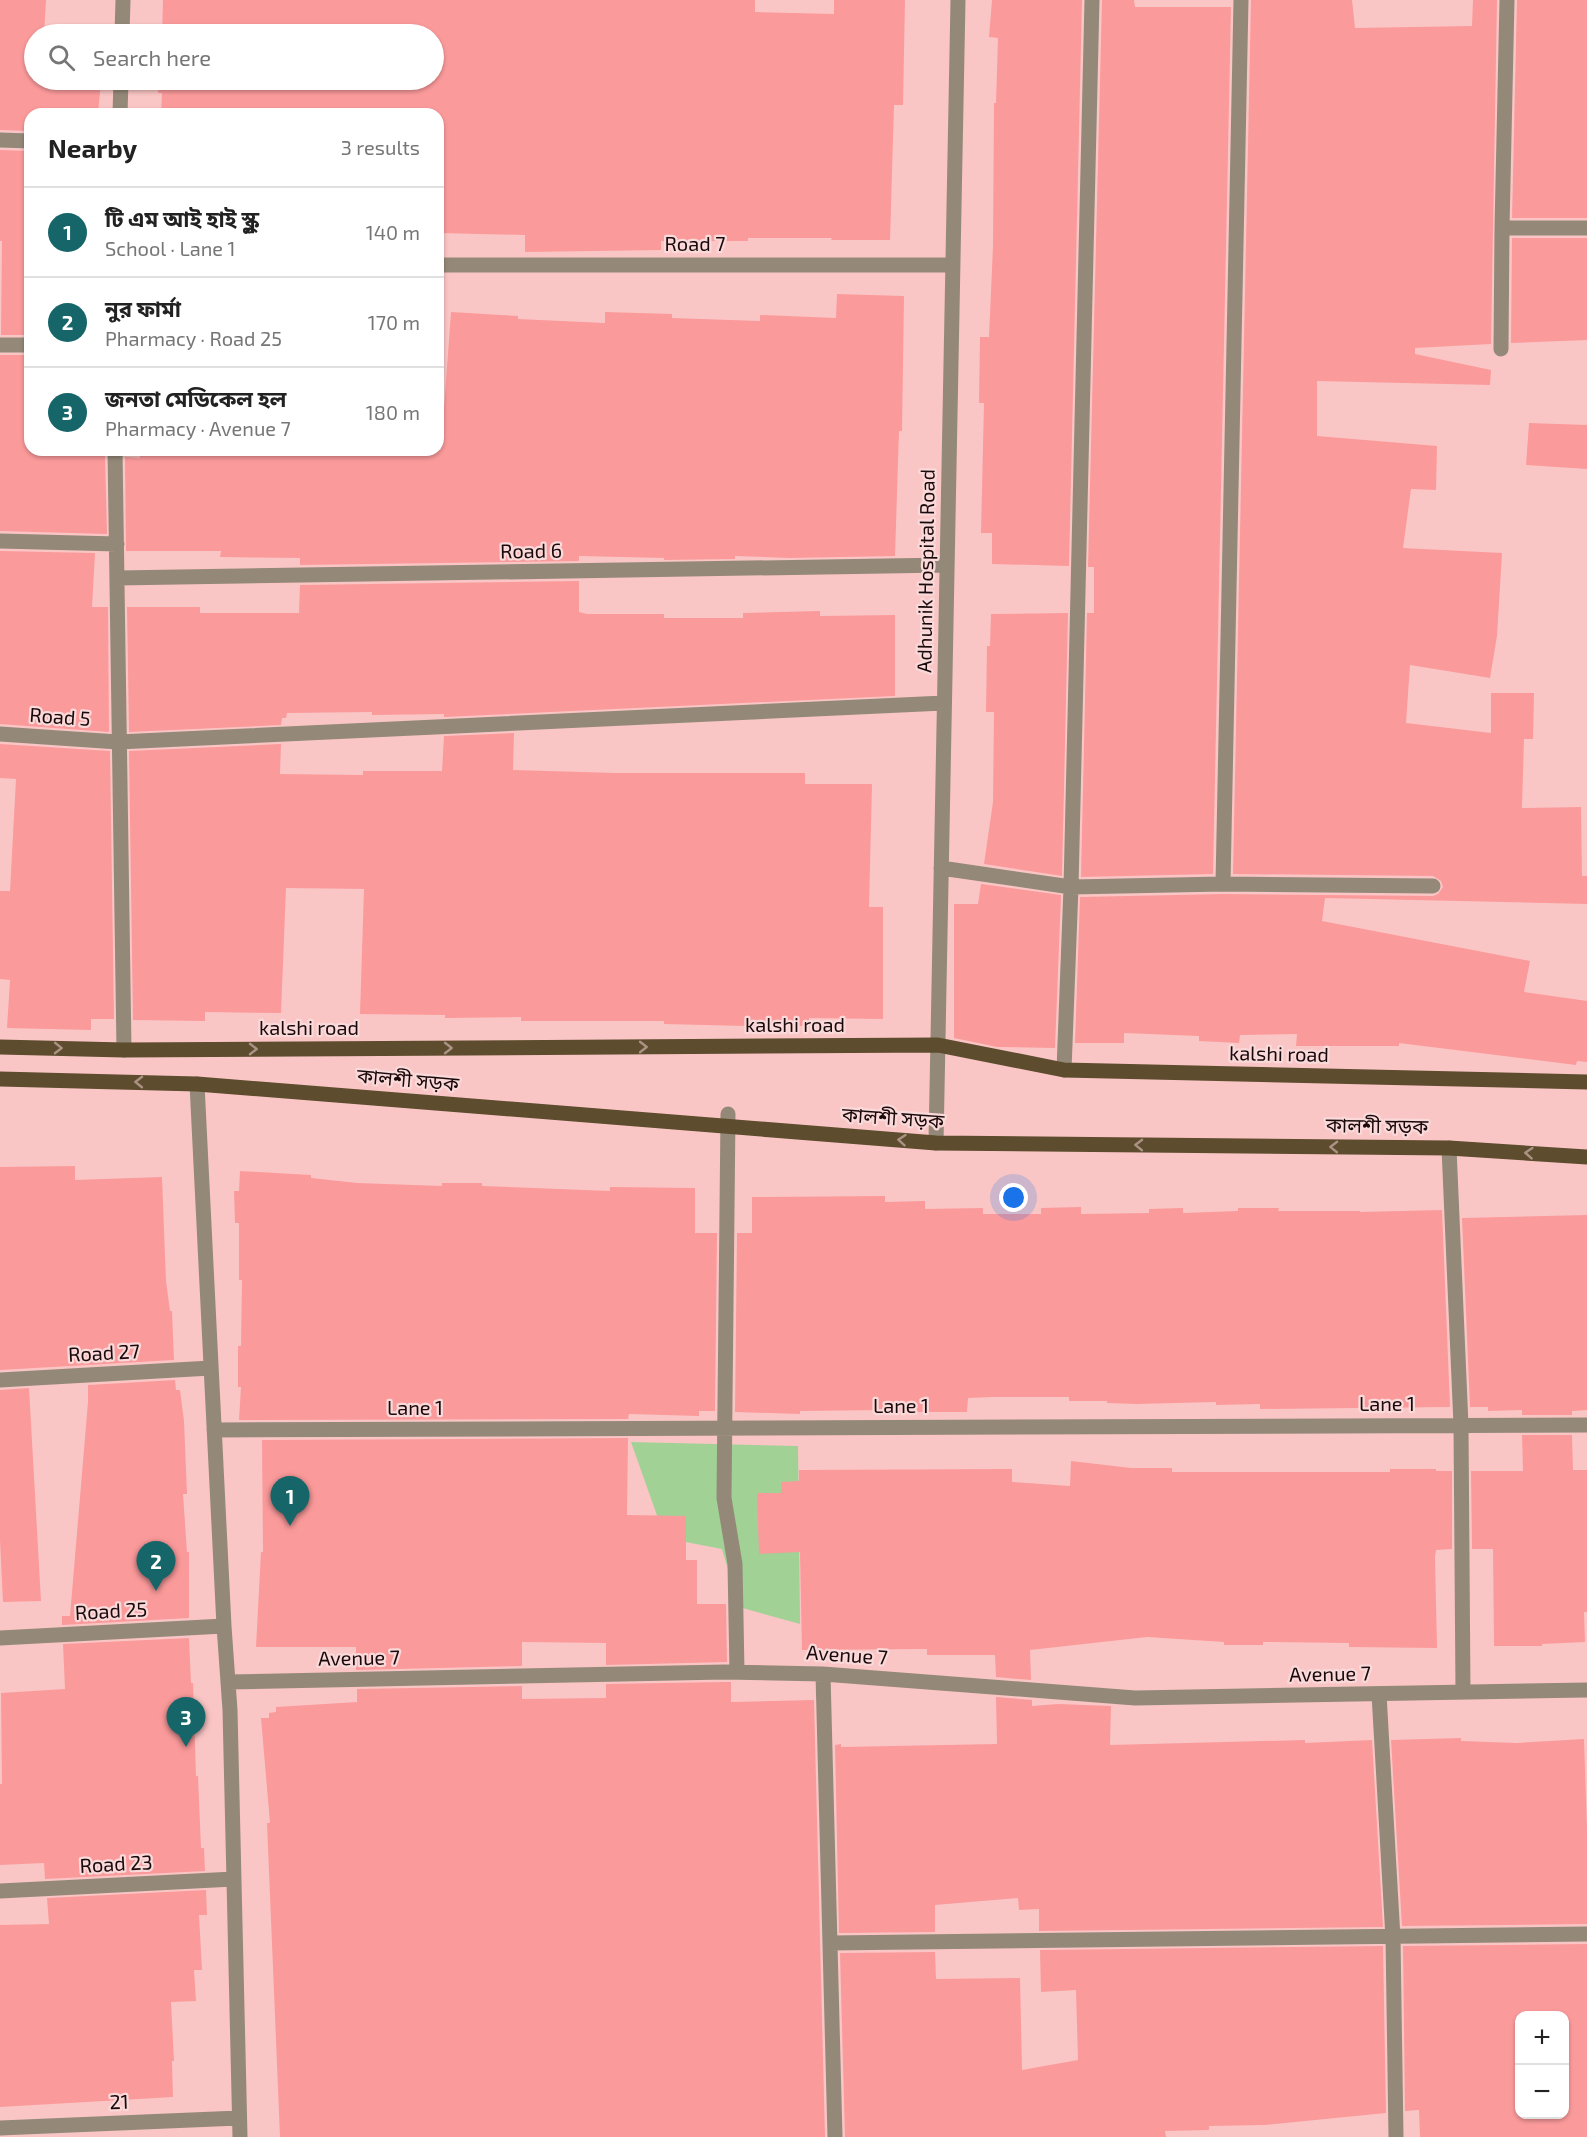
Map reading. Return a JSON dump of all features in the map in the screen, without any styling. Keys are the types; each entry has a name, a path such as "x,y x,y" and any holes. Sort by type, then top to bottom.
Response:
{"main road":[{"name":"kalshi road","path":"0,1047 124,1050 938,1046 1064,1070 1587,1082"},
{"name":"কালশী সড়ক","path":"0,1079 197,1084 936,1143 1449,1148 1587,1157"}],"street":[{"path":"122,24 123,0"},
{"name":"Adhunik Hospital Road","path":"936,1143 958,0"},
{"path":"1064,1070 1071,887 1092,0"},
{"path":"1223,884 1241,0"},
{"path":"1501,349 1507,0"},
{"path":"120,108 121,90"},
{"path":"0,140 24,141"},
{"path":"1502,228 1587,228"},
{"name":"Road 7","path":"444,266 953,265"},
{"path":"0,345 24,345"},
{"path":"115,456 124,1050"},
{"path":"0,541 117,544"},
{"name":"Road 6","path":"117,578 947,565"},
{"path":"118,742 944,703"},
{"name":"Road 5","path":"0,734 118,742"},
{"path":"941,868 1071,887 1223,884 1433,886"},
{"path":"197,1084 228,1682 240,2137"},
{"path":"728,1114 724,1498 735,1564 737,1672"},
{"path":"1449,1148 1461,1425 1463,1692"},
{"name":"Road 27","path":"0,1380 211,1368"},
{"name":"Lane 1","path":"214,1430 1587,1425"},
{"name":"Road 25","path":"0,1638 224,1626"},
{"name":"Avenue 7","path":"228,1682 737,1672 823,1674 1135,1698 1587,1690"},
{"path":"823,1674 835,2137"},
{"path":"1379,1694 1393,1938 1396,2137"},
{"name":"Road 23","path":"0,1891 234,1879"},
{"path":"830,1943 1587,1934"},
{"name":"21","path":"0,2128 240,2118"}],"green space":[{"path":"631,1442 798,1446 800,1624 739,1607 722,1549 665,1538"}],"building":[{"path":"0,0 46,0 45,24 24,24 24,90 100,90 99,108 24,108 24,131 0,130"},
{"path":"163,0 755,0 755,12 834,14 834,0 905,0 903,105 894,105 890,240 748,238 748,241 661,241 661,250 525,252 525,235 444,233 444,108 161,108 162,93 158,93 158,90 444,90 444,24 162,24"},
{"path":"992,0 1082,0 1069,566 992,564 992,533 981,533 984,403 979,403 980,337 989,337 993,246 994,103 996,103 998,38 989,37"},
{"path":"1102,0 1134,0 1135,7 1231,7 1213,874 1081,877 1087,613 1094,613 1094,567 1088,567"},
{"path":"1251,0 1352,0 1355,28 1472,26 1473,0 1497,0 1491,344 1415,348 1415,354 1491,370 1490,385 1317,381 1317,436 1437,446 1436,490 1411,489 1403,548 1502,553 1497,636 1490,678 1410,665 1406,723 1491,733 1491,693 1534,693 1533,739 1524,739 1522,808 1581,807 1582,876 1587,876 1587,904 1325,898 1322,921 1530,961 1524,992 1587,1001 1587,1062 1577,1061 1576,1065 1399,1043 1399,1046 1296,1046 1297,1034 1240,1035 1239,1043 1199,1041 1199,1036 1124,1033 1124,1043 1075,1043 1080,897 1223,894 1433,896 1438,894 1443,887 1441,881 1433,876 1233,874"},
{"path":"1517,0 1587,0 1587,218 1512,218"},
{"path":"0,150 24,151 24,335 1,335 2,241 0,241"},
{"path":"1512,238 1587,238 1587,340 1511,343"},
{"path":"837,294 904,296 902,431 899,431 895,556 790,558 735,556 735,559 664,560 664,558 579,556 579,561 300,565 300,558 220,557 221,551 126,551 125,457 444,456 444,409 451,312 518,316 518,319 605,323 605,312 672,314 672,318 760,321 760,315 836,318"},
{"path":"0,355 24,355 24,456 105,456 107,534 0,531"},
{"path":"1529,423 1587,425 1587,469 1526,465"},
{"path":"0,551 95,553 92,607 108,607 109,732 0,724"},
{"path":"579,581 579,612 587,614 664,614 664,618 743,618 743,613 820,611 820,616 895,615 895,696 444,717 444,714 372,715 372,712 287,713 286,718 282,718 281,725 129,732 127,607 200,607 200,613 299,613 300,585"},
{"path":"1068,613 1062,876 984,864 993,802 994,712 986,712 987,646 990,646 991,614"},
{"path":"514,733 513,770 616,773 805,773 805,784 872,784 869,907 883,907 883,1019 809,1018 809,1026 746,1026 664,1024 664,1021 521,1021 521,1017 445,1018 445,1015 360,1014 364,889 286,888 281,1013 205,1012 205,1021 133,1020 129,751 281,744 280,774 363,775 363,771 442,771 444,736"},
{"path":"0,744 110,751 114,1019 91,1019 91,1030 7,1028 10,980 0,979 0,891 10,891 16,779 0,778"},
{"path":"981,884 1061,895 1055,1048 997,1047 954,1038 954,904 978,904"},
{"path":"75,1166 75,1180 162,1177 166,1281 170,1311 172,1311 174,1360 0,1370 0,1167"},
{"path":"240,1171 311,1175 311,1178 357,1183 442,1186 442,1183 482,1183 482,1186 610,1191 610,1187 695,1188 695,1233 717,1233 715,1411 699,1411 699,1416 629,1414 628,1419 239,1420 241,1387 238,1387 238,1346 241,1346 242,1280 239,1280 239,1223 235,1223 234,1191 239,1191"},
{"path":"885,1196 885,1202 925,1201 925,1209 983,1208 983,1214 1041,1214 1041,1208 1081,1207 1081,1214 1149,1213 1149,1209 1183,1208 1183,1213 1238,1211 1238,1208 1360,1212 1442,1210 1450,1407 1260,1409 1260,1404 1216,1405 1216,1402 1137,1404 1069,1401 1069,1397 992,1397 968,1398 967,1412 800,1411 800,1414 735,1412 737,1233 752,1233 752,1197"},
{"path":"1587,1215 1587,1410 1572,1411 1572,1415 1522,1415 1522,1410 1488,1411 1488,1407 1470,1407 1462,1218"},
{"path":"175,1380 176,1390 180,1390 184,1421 187,1494 183,1494 187,1552 189,1552 189,1618 62,1625 62,1616 70,1616 88,1385"},
{"path":"29,1388 41,1601 3,1602 0,1540 0,1390"},
{"path":"1522,1435 1572,1435 1573,1470 1587,1470 1585,1642 1542,1644 1542,1646 1494,1646 1493,1549 1472,1549 1471,1471 1523,1471"},
{"path":"628,1438 627,1515 686,1516 686,1560 697,1560 697,1604 726,1604 727,1662 606,1665 606,1643 522,1642 522,1666 356,1670 356,1647 256,1647 261,1552 263,1552 262,1440"},
{"path":"1071,1461 1131,1468 1172,1468 1172,1472 1390,1472 1390,1469 1452,1471 1452,1549 1436,1550 1435,1557 1437,1648 1349,1647 1349,1643 1263,1642 1263,1645 1224,1645 1224,1642 1147,1637 1030,1650 1031,1680 996,1677 995,1655 927,1655 927,1649 802,1650 800,1552 759,1554 757,1493 781,1493 781,1482 799,1481 799,1470 1012,1469 1012,1482 1070,1486"},
{"path":"189,1638 196,1776 198,1776 201,1848 204,1848 205,1871 45,1879 44,1863 0,1865 1,1693 65,1689 63,1644"},
{"path":"731,1682 731,1702 814,1700 825,2137 280,2137 267,1823 270,1823 261,1718 269,1718 269,1713 276,1712 276,1707 357,1702 357,1689 522,1686 522,1699 606,1698 606,1684"},
{"path":"996,1697 1032,1700 1032,1706 1058,1704 1111,1706 1110,1745 1372,1740 1383,1927 1039,1931 1039,1909 1019,1910 1018,1898 935,1905 935,1932 839,1933 835,1745 841,1744 841,1747 997,1744"},
{"path":"1461,1738 1461,1741 1517,1743 1584,1739 1587,1924 1402,1926 1391,1740"},
{"path":"206,1890 207,1915 199,1915 202,1970 194,1970 196,2001 171,2002 173,2097 0,2107 0,1925 49,1924 47,1898"},
{"path":"1587,1944 1587,2137 1420,2137 1419,2110 1405,2111 1403,1946"},
{"path":"1383,1946 1386,2113 1265,2125 1209,2126 1209,2130 1165,2131 1166,2137 845,2137 840,1953 935,1952 936,1979 1020,1978 1022,2070 1078,2060 1076,1990 1041,1992 1040,1950"}],"place":[{"name":"টি এম আই হাই স্কুল","path":"290,1526"},
{"name":"নুর ফার্মা","path":"156,1591"},
{"name":"জনতা মেডিকেল হল","path":"186,1747"}]}
